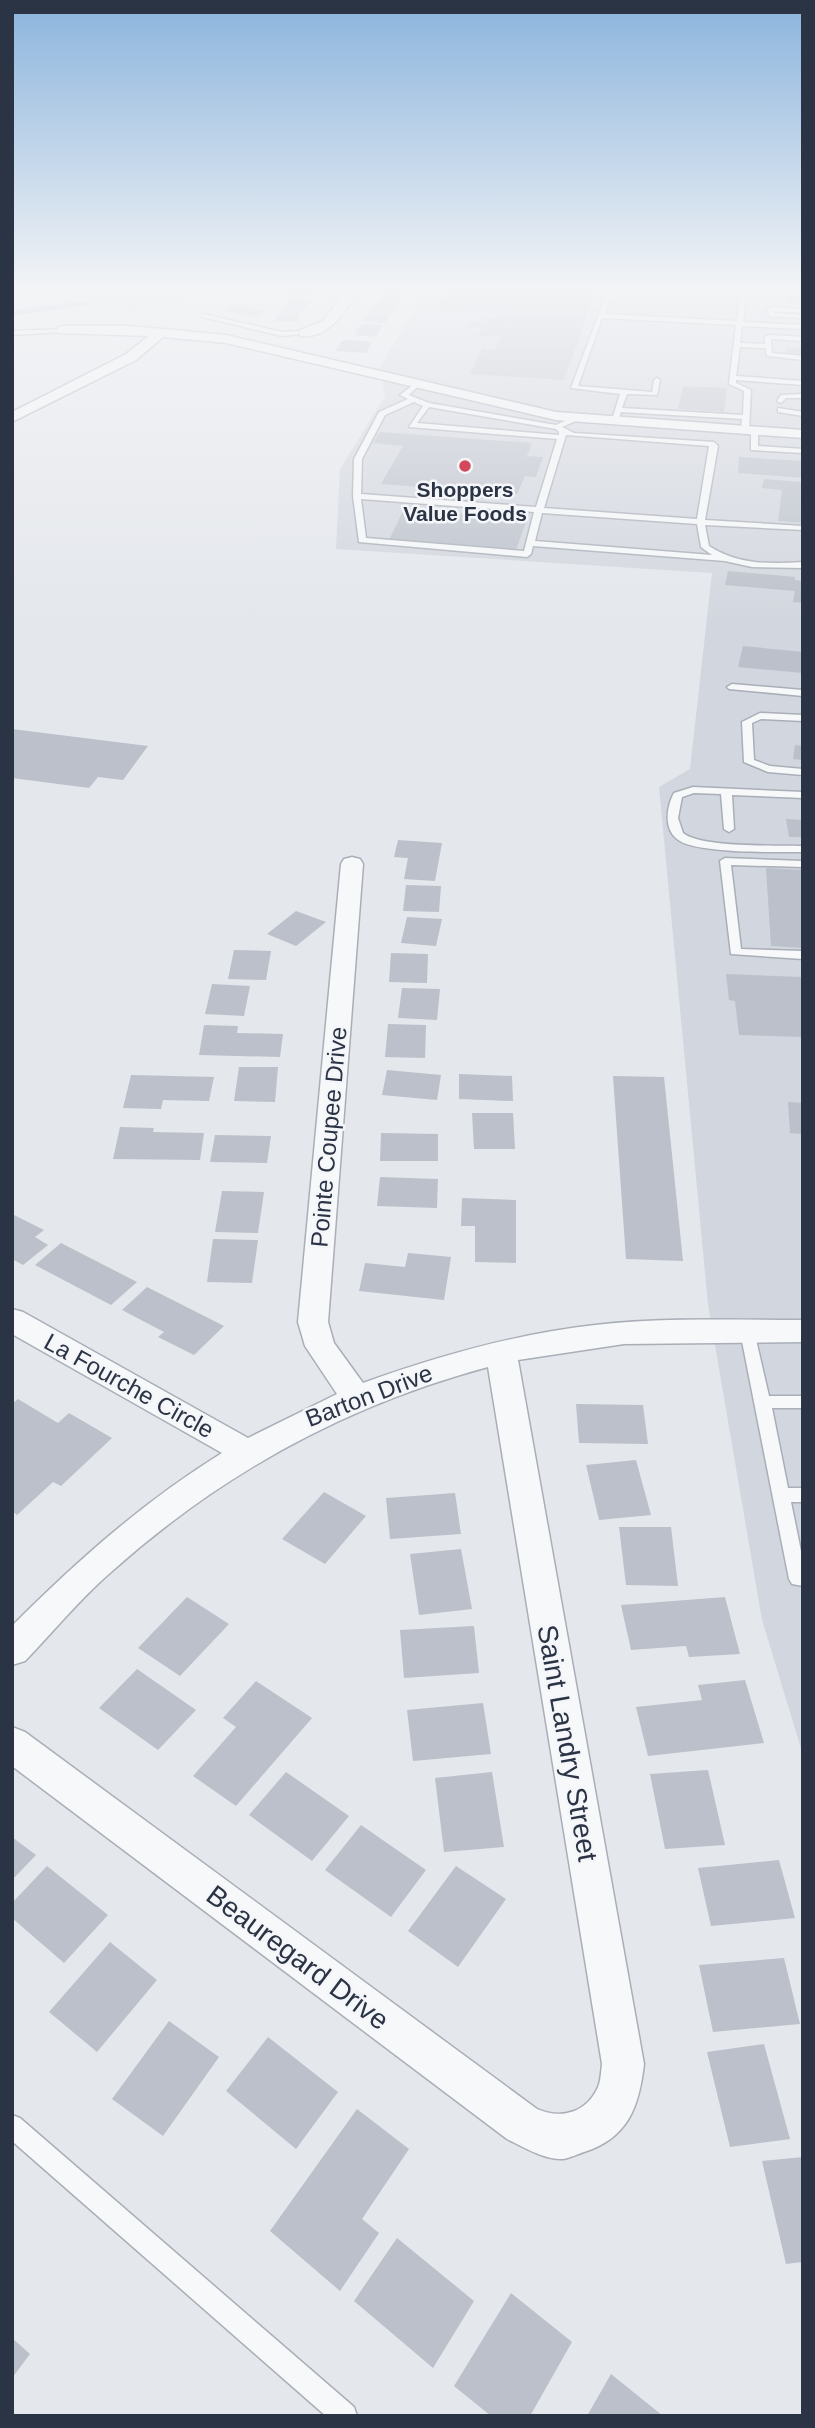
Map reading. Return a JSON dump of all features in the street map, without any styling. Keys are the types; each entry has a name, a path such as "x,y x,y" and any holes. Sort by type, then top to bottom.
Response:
{"street":[{"path":"12,418 43,400"},
{"path":"485,400 575,418 616,415 749,426 803,434"},
{"name":"Pointe Coupee Drive","path":"352,864 313,1322 320,1346 356,1397"},
{"name":"La Fourche Circle","path":"12,1320 246,1451"},
{"name":"Barton Drive","path":"12,1650 98,1563 171,1503 246,1451 298,1423 356,1397 410,1377 501,1352 565,1340 651,1331 803,1331"},
{"name":"Saint Landry Street","path":"501,1352 622,2064 619,2095 594,2127"},
{"name":"Beauregard Drive","path":"12,1744 523,2124 542,2133 563,2137 594,2127"}],"lane":[{"path":"412,400 382,414 358,459 357,496 362,540 527,554 560,432 575,418"},
{"path":"414,400 560,432"},
{"path":"616,415 621,400"},
{"path":"748,400 749,426 754,448 803,451"},
{"path":"782,400 781,405 790,413 803,414"},
{"path":"427,405 412,425 560,432 714,446 701,522 705,547 724,559"},
{"path":"357,496 803,528"},
{"path":"530,543 724,559 761,565 803,565"},
{"path":"732,687 803,693"},
{"path":"803,718 760,716 747,722 749,762 768,769 803,772"},
{"path":"803,795 693,790 678,795 671,808 677,833 684,840 715,845 803,849"},
{"path":"726,791 729,829"},
{"path":"803,864 725,861 735,952 803,955"},
{"path":"747,1331 798,1579 803,1579"},
{"path":"762,1402 803,1402"},
{"path":"781,1495 803,1495"},
{"path":"12,2126 345,2416"}],"shaded area":[{"path":"382,400 803,400 803,1755 762,1620 708,1304 659,787 690,769 712,573 336,549 340,469"}],"building":[{"path":"680,400 725,400 724,412 678,409"},
{"name":"Shoppers Value Foods","path":"380,432 532,443 527,456 543,457 536,477 525,476 517,494 381,484 403,446 373,443"},
{"path":"739,457 803,461 803,478 738,473"},
{"path":"764,479 803,482 803,523 778,521 782,490 762,488"},
{"path":"404,509 504,517 528,516 516,550 389,540"},
{"path":"728,571 795,577 795,580 803,581 803,603 793,602 795,591 725,585"},
{"path":"743,646 803,652 803,673 738,667"},
{"path":"12,729 148,746 123,780 98,777 89,788 12,778"},
{"path":"795,745 803,746 803,760 793,759"},
{"path":"786,819 803,820 803,837 789,837"},
{"path":"398,840 442,843 435,881 404,879 408,858 394,857"},
{"path":"766,868 803,870 803,948 771,946"},
{"path":"406,885 441,886 439,912 403,911"},
{"path":"296,911 326,922 296,946 267,934"},
{"path":"407,917 442,919 436,946 401,943"},
{"path":"234,950 271,951 266,980 228,979"},
{"path":"391,953 428,954 427,983 389,982"},
{"path":"726,974 803,977 803,1037 739,1035 735,1001 729,1000"},
{"path":"212,984 250,986 244,1016 205,1014"},
{"path":"402,988 440,989 437,1020 398,1018"},
{"path":"388,1024 426,1025 425,1058 385,1057"},
{"path":"204,1025 238,1026 237,1033 283,1034 280,1057 199,1055"},
{"path":"239,1067 278,1067 275,1102 234,1101"},
{"path":"387,1070 441,1075 437,1100 382,1095"},
{"path":"459,1074 512,1076 513,1101 459,1099"},
{"path":"131,1075 214,1077 209,1101 163,1100 161,1109 123,1108"},
{"path":"613,1076 664,1077 683,1261 626,1259"},
{"path":"788,1102 803,1103 803,1134 790,1133"},
{"path":"472,1113 513,1113 515,1149 474,1149"},
{"path":"120,1127 154,1128 153,1132 204,1133 200,1160 113,1159"},
{"path":"381,1133 438,1134 438,1161 380,1161"},
{"path":"215,1135 271,1136 267,1163 210,1162"},
{"path":"380,1177 438,1179 437,1208 377,1206"},
{"path":"222,1191 264,1192 258,1233 215,1232"},
{"path":"462,1198 516,1200 516,1263 475,1262 475,1226 461,1226"},
{"path":"12,1214 44,1230 35,1237 48,1245 23,1265 12,1259"},
{"path":"213,1239 258,1240 252,1283 207,1282"},
{"path":"61,1243 137,1282 111,1305 35,1265"},
{"path":"408,1253 451,1257 444,1300 359,1291 365,1263 405,1267"},
{"path":"147,1287 224,1326 194,1355 158,1337 164,1332 122,1310"},
{"path":"18,1399 58,1423 69,1413 112,1438 61,1486 53,1482 17,1515 12,1511 12,1404"},
{"path":"576,1404 643,1405 648,1444 579,1443"},
{"path":"636,1460 651,1515 599,1520 586,1465"},
{"path":"324,1492 366,1516 325,1564 282,1539"},
{"path":"455,1493 461,1534 390,1539 386,1498"},
{"path":"619,1527 671,1527 678,1586 626,1585"},
{"path":"461,1549 472,1609 419,1615 410,1554"},
{"path":"187,1597 229,1624 180,1676 138,1648"},
{"path":"725,1597 740,1654 689,1657 686,1646 631,1650 621,1605"},
{"path":"474,1626 479,1673 404,1678 400,1630"},
{"path":"137,1669 196,1710 158,1750 99,1708"},
{"path":"745,1680 764,1743 648,1756 636,1707 702,1700 698,1685"},
{"path":"256,1681 312,1718 236,1806 193,1776 236,1727 223,1718"},
{"path":"483,1703 491,1754 413,1761 407,1710"},
{"path":"708,1770 725,1845 665,1849 650,1774"},
{"path":"286,1772 349,1816 312,1861 249,1815"},
{"path":"492,1772 504,1847 444,1852 435,1778"},
{"path":"361,1825 426,1870 391,1917 325,1870"},
{"path":"12,1837 36,1855 12,1880"},
{"path":"779,1860 795,1918 711,1926 698,1868"},
{"path":"47,1866 108,1915 64,1963 12,1918 12,1903"},
{"path":"456,1866 506,1899 458,1967 408,1931"},
{"path":"110,1942 157,1980 97,2052 49,2012"},
{"path":"784,1958 800,2024 713,2032 699,1965"},
{"path":"169,2021 219,2057 163,2136 112,2099"},
{"path":"268,2037 338,2092 296,2149 226,2091"},
{"path":"764,2044 790,2139 730,2147 707,2052"},
{"path":"357,2109 409,2149 362,2219 379,2233 340,2291 270,2231"},
{"path":"803,2157 803,2262 786,2264 762,2161"},
{"path":"397,2238 474,2301 433,2368 354,2301"},
{"path":"511,2293 572,2342 530,2416 491,2416 454,2386"},
{"path":"12,2338 30,2354 12,2378"},
{"path":"611,2374 663,2416 587,2416"}],"place":[{"name":"Shoppers Value Foods","path":"465,466"}]}
